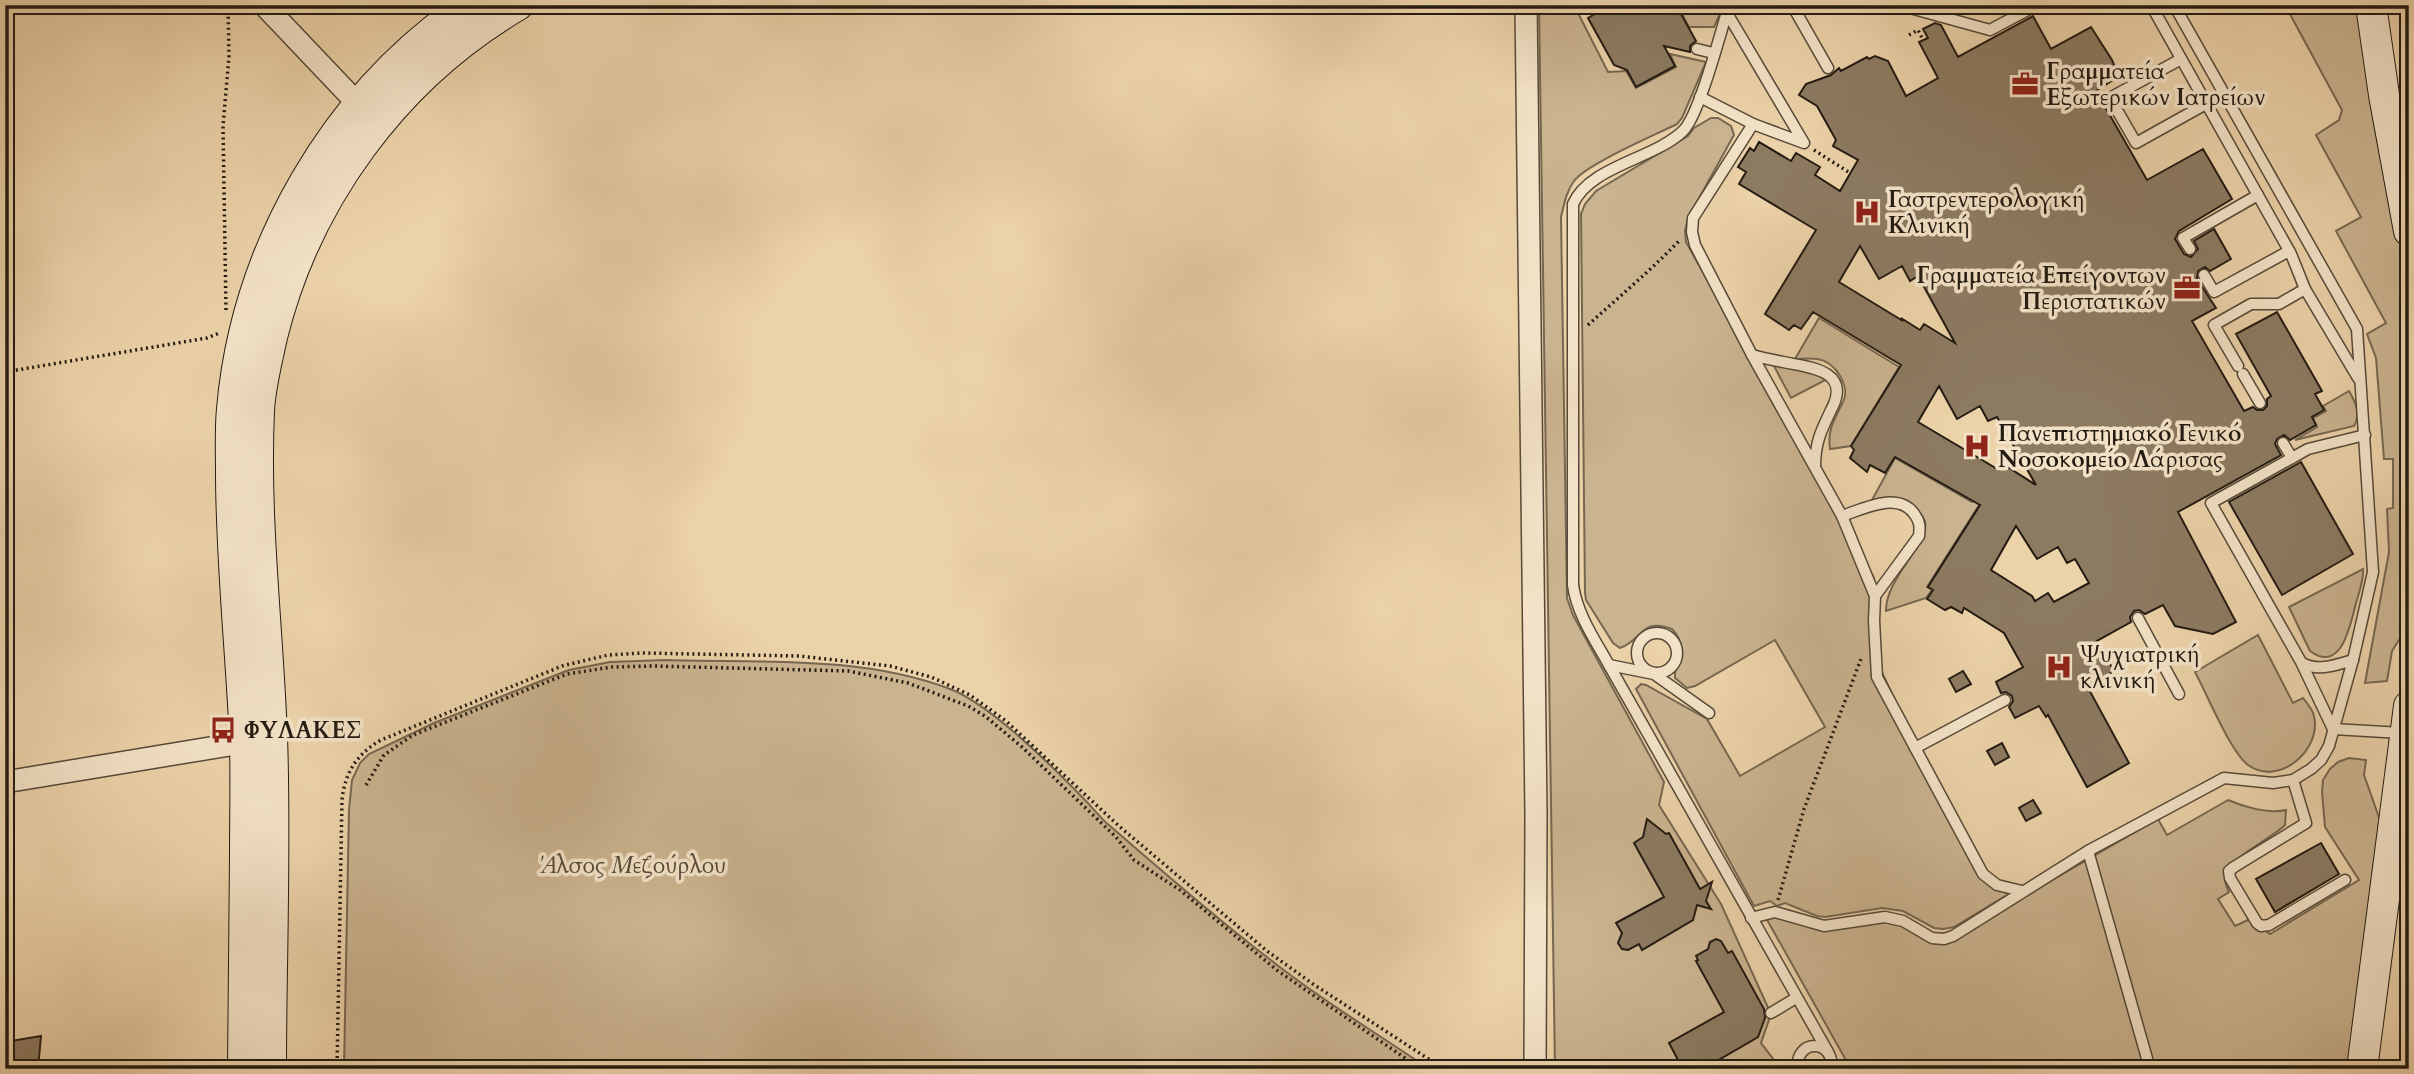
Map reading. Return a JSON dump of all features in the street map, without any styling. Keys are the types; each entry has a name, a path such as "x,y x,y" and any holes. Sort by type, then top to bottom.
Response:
{"street":[{"path":"264,5 358,104"},
{"path":"271,1069 258,741 231,524 232,410 238,362 251,309 269,257 309,174 358,104 417,44 468,5"},
{"path":"243,1069 258,741 259,410 268,355 292,268 332,190 377,126 435,65 468,38 518,5"},
{"path":"1526,5 1536,801 1535,1069"},
{"path":"2371,5 2384,95 2409,231"},
{"path":"2362,1069 2407,720"},
{"path":"5,782 258,741"}],"lane":[{"path":"1792,5 1828,68"},
{"path":"1908,5 1910,8 1990,30 2037,5"},
{"path":"2151,5 2289,251 2305,289 2359,380"},
{"path":"2159,5 2288,234 2289,251"},
{"path":"1751,918 1775,912 1824,926 1885,916 1903,921 1932,937 1944,939 1953,936 2088,851 2224,778 2273,783 2293,780 2321,760 2329,746 2353,660 2373,572 2357,329 2174,5"},
{"path":"1728,9 1700,97 1685,130 1671,141 1589,183 1576,196 1572,212 1573,585 1580,611 1609,665 1832,1058 1831,1069"},
{"path":"1728,9 1804,143"},
{"path":"1697,49 1713,53"},
{"path":"2180,58 2110,98 2136,143 2206,104"},
{"path":"1700,97 1753,124 1804,143"},
{"path":"1753,124 1693,218 1695,245 1752,355 1842,516 1875,596 1877,677 1983,874 1997,885 2022,891"},
{"path":"2190,249 2183,237 2258,195"},
{"path":"2293,263 2302,235"},
{"path":"2204,275 2214,292 2289,251"},
{"path":"2260,403 2214,326 2251,304 2279,304 2305,289"},
{"path":"1752,355 1814,366 1833,380 1836,391 1834,403 1823,424 1815,449 1816,472"},
{"path":"2333,729 2301,662 2211,503 2308,449 2365,435"},
{"path":"2283,443 2292,458"},
{"path":"1842,516 1883,503 1903,504 1914,512 1920,526 1919,536 1875,596"},
{"path":"2138,618 2179,694"},
{"path":"2301,662 2311,668 2322,668 2353,660"},
{"path":"1609,665 1654,674 1709,713"},
{"path":"1915,748 2005,700"},
{"path":"2333,729 2407,720"},
{"path":"2293,780 2306,823 2234,867 2229,871 2230,878 2261,926 2269,925 2345,880"},
{"path":"2088,851 2150,1069"},
{"path":"1771,1013 1796,998"},
{"path":"1798,1069 1800,1055 1808,1047 1820,1046 1828,1052"}],"path":[{"path":"226,313 223,126 229,56 228,5"},
{"path":"1909,35 1918,30 1923,40"},
{"path":"1804,143 1850,173"},
{"path":"1573,338 1606,307 1634,286 1692,225"},
{"path":"5,372 207,338 218,335 225,327"},
{"path":"337,1069 342,800 343,788 352,765 360,755 381,740 562,666 608,655 642,653 799,656 890,666 931,677 970,695 1006,721 1120,827 1267,951 1444,1069"},
{"path":"1775,912 1804,809 1862,656"},
{"path":"366,785 384,755 413,735 567,674 588,670 653,666 848,671 908,683 968,706 985,716 1080,802 1116,837 1134,860 1180,890 1278,971 1421,1069"}],"green space":[{"path":"1539,5 1597,5 1579,15 1608,72 1626,71 1636,88 1676,67 1670,54 1706,62 1677,124 1592,166 1574,181 1564,203 1561,217 1567,598 1573,615 1664,782 1659,805 1721,904 1771,1014 1761,1043 1781,1069 1555,1069"},
{"path":"1677,5 1724,5 1714,27 1689,27"},
{"path":"2285,5 2367,5 2381,121 2409,272 2409,624 2392,651 2387,681 2365,683 2389,552 2387,509 2393,508 2393,459 2384,459 2376,358 2367,334 2386,323 2336,231 2361,217 2316,135 2339,120 2342,110"},
{"path":"1711,118 1718,118 1731,126 1734,135 1688,218 1686,242 1874,578 1878,664 1957,832 1979,875 2012,892 1954,927 1934,928 1903,911 1882,908 1825,917 1785,903 1777,906 1770,901 1754,906 1636,689 1641,684 1646,685 1707,719 1740,776 1825,727 1775,640 1687,688 1675,678 1681,643 1672,629 1662,626 1648,628 1620,648 1613,643 1586,600 1581,214 1585,204 1596,191 1688,136 1694,128"},
{"path":"1819,318 1899,367 1851,446 1830,449 1831,430 1845,396 1840,375 1824,361 1795,359"},
{"path":"1778,363 1833,376 1791,398 1774,366"},
{"path":"2349,391 2357,408 2354,426 2295,440 2317,427 2313,418 2326,411 2323,406"},
{"path":"1895,458 1972,502 1976,498 1981,502 1927,587 1932,590 1926,598 1886,611 1890,593 1921,541 1925,527 1921,515 1905,506 1872,500"},
{"path":"2363,569 2363,578 2342,645 2337,652 2329,656 2310,651 2289,607"},
{"path":"2258,635 2293,703 2303,698 2314,716 2315,729 2305,752 2296,762 2273,771 2260,771 2241,758 2226,735 2195,672"},
{"name":"Άλσος Μεζούρλου","path":"667,660 846,666 916,678 966,697 1002,722 1056,770 1106,823 1240,936 1320,996 1429,1069 344,1069 349,810 352,780 360,763 369,754 434,723 569,670 610,662"},
{"path":"2349,758 2366,760 2364,775 2388,843 2360,1061 2276,1069 1848,1069 1847,1062 1766,918 1777,914 1824,925 1877,918 1933,936 1953,937 2158,819 2167,835 2228,800 2256,809 2286,810 2285,825 2228,869 2225,878 2229,892 2218,899 2235,926 2250,919 2270,934 2359,880 2325,827 2322,792 2323,780 2330,769"}],"building":[{"path":"1610,5 1676,5 1696,41 1690,46 1690,52 1664,46 1675,66 1636,87 1627,70 1614,65 1588,18"},
{"path":"2033,16 2051,49 2091,27 2119,76 2096,91 2147,180 2203,149 2232,199 2179,231 2175,239 2184,254 2191,257 2198,249 2194,241 2214,229 2231,259 2210,271 2205,267 2198,271 2197,279 2216,308 2192,321 2244,411 2253,407 2263,410 2271,396 2236,334 2277,312 2322,391 2315,394 2324,410 2312,417 2316,425 2290,440 2284,435 2277,439 2275,444 2281,455 2178,512 2236,622 2213,634 2175,626 2163,605 2145,614 2139,610 2134,611 2130,617 2131,622 2097,641 2114,671 2087,686 2129,763 2087,787 2048,715 2046,717 2039,706 2015,718 2009,707 2013,701 2012,696 2006,692 2001,693 1996,682 2023,667 2004,633 1964,608 1962,613 1951,607 1945,610 1927,599 1933,590 1928,587 1980,505 1895,457 1885,473 1870,465 1867,472 1850,458 1854,450 1851,446 1901,365 1813,312 1801,329 1794,325 1789,330 1765,314 1816,230 1739,184 1746,172 1738,167 1750,148 1754,151 1759,142 1791,161 1796,153 1820,167 1815,175 1840,191 1858,160 1833,146 1836,140 1817,106 1799,95 1806,84 1831,75 1839,68 1841,71 1867,57 1869,59 1875,56 1888,61 1906,96 1938,78 1919,42 1928,38 1923,29 1935,23 1941,25 1958,57","holes":["1860,246 1879,279 1902,266 1910,281 1918,276 1955,343 1924,324 1920,330 1839,282","1939,386 1957,419 1980,406 1988,421 1997,417 2036,485 2003,464 1999,470 1918,422","2016,526 2037,559 2058,547 2067,563 2075,559 2089,583 2054,602 2048,593 2035,601 2032,596 1991,570"]},
{"path":"2301,462 2353,554 2282,595 2229,502"},
{"path":"1963,671 1971,684 1956,692 1949,679"},
{"path":"2002,743 2009,757 1995,765 1987,751"},
{"path":"2033,800 2041,813 2026,821 2019,808"},
{"path":"1647,819 1666,834 1669,833 1700,889 1712,882 1706,901 1711,909 1697,905 1693,920 1642,950 1639,944 1628,950 1622,949 1618,943 1622,933 1616,923 1664,897 1634,843 1643,837"},
{"path":"2321,843 2339,874 2275,912 2256,879"},
{"path":"1716,939 1721,941 1728,953 1732,951 1764,1009 1765,1018 1758,1037 1703,1069 1673,1069 1677,1058 1669,1043 1724,1012 1696,961 1696,956 1708,949 1710,942"},
{"path":"41,1036 38,1069 5,1069 5,1042"}],"place":[{"name":"Γραμματεία Εξωτερικών Ιατρείων","path":"2025,84"},
{"name":"Γαστρεντερολογική Κλινική","path":"1867,212"},
{"name":"Γραμματεία Επείγοντων Περιστατικών","path":"2187,288"},
{"name":"Πανεπιστημιακό Γενικό Νοσοκομείο Λάρισας","path":"1977,446"},
{"name":"Ψυχιατρική κλινική","path":"2059,667"},
{"name":"ΦΥΛΑΚΕΣ","path":"223,730"}]}
